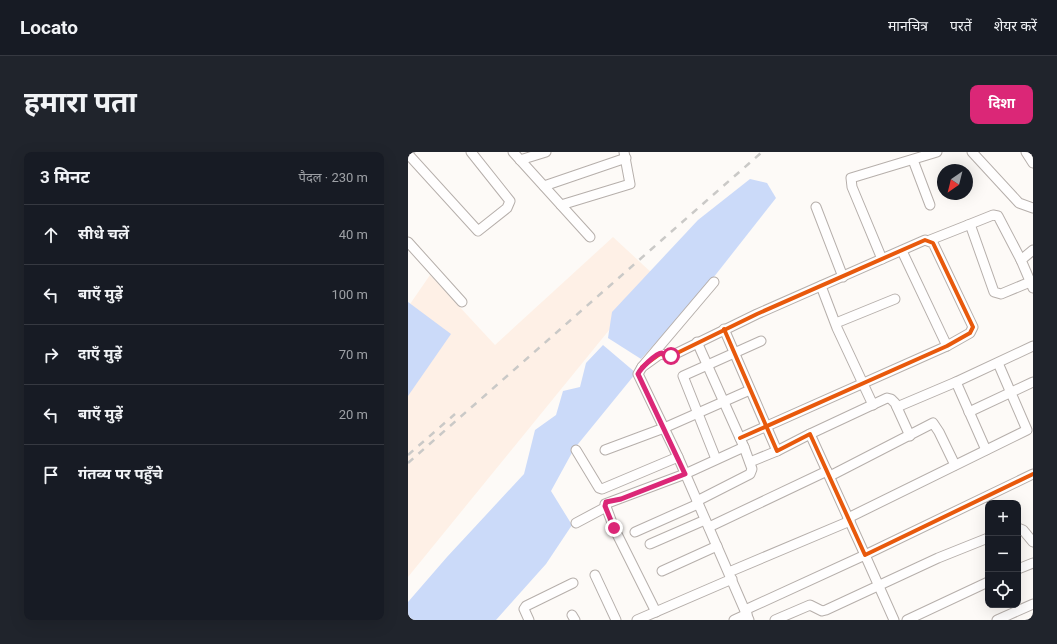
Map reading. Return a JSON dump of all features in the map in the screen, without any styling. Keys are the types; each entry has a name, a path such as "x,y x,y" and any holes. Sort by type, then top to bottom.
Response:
{"street":[{"path":"408,154 478,231 507,208 510,201 470,152"},
{"path":"513,152 590,237"},
{"path":"520,160 546,152"},
{"path":"882,259 850,179 882,167 913,160 937,152"},
{"path":"972,152 1019,204 1033,208"},
{"path":"1026,152 1033,163"},
{"path":"544,186 626,154 630,184 561,205"},
{"path":"913,160 930,205"},
{"path":"816,207 843,277"},
{"path":"642,367 660,354 670,356 724,329 925,240 930,240 993,215 998,216 1032,285 1001,294 994,292 971,227 968,225"},
{"path":"656,612 614,528 606,508 606,502 621,499 685,474 716,459 766,426 864,384 947,346 970,333 973,327 933,243 930,240"},
{"path":"408,242 462,302"},
{"path":"1021,260 1033,250"},
{"path":"902,251 947,346"},
{"path":"714,282 642,367 639,372 639,376 678,457 747,614"},
{"path":"821,286 873,405"},
{"path":"836,323 895,299"},
{"path":"724,329 777,452"},
{"path":"716,459 682,377 707,364 761,341"},
{"path":"635,532 698,502 750,474 752,469 724,402 696,342"},
{"path":"897,407 956,382 1033,346"},
{"path":"637,620 849,519 1030,429 998,363"},
{"path":"956,382 986,450"},
{"path":"969,412 1033,382"},
{"path":"605,450 664,428 750,390"},
{"path":"750,462 777,452 810,434 889,398 897,407 910,436"},
{"path":"650,544 707,523 828,473 910,436 933,423 955,465"},
{"path":"810,434 894,620"},
{"path":"576,450 599,488 602,489 678,457"},
{"path":"734,620 1033,474"},
{"path":"576,523 606,508"},
{"path":"1021,529 1033,542"},
{"path":"775,620 810,605 822,611 826,610 879,587 938,558 985,539"},
{"path":"662,571 717,546"},
{"path":"1021,568 1033,563"},
{"path":"595,575 616,620"},
{"path":"530,620 524,609 526,606 573,582"},
{"path":"907,620 985,583"},
{"path":"997,620 1033,604"}],"shaded area":[{"path":"613,237 654,275 408,577 408,307 430,275 495,345"}],"water":[{"path":"750,179 767,183 776,198 706,287 641,359 608,338 612,312 698,220"},
{"path":"408,302 451,334 408,396"},
{"path":"603,345 636,373 574,449 551,491 572,525 546,564 496,620 408,620 408,602 447,557 524,474 535,430 556,415 563,391 580,387 586,363"}],"railway":[{"path":"408,463 762,152"},
{"path":"408,455 455,414"}],"cycle path":[{"path":"642,367 660,354 671,356 757,314 925,240 933,243 973,327 970,333 947,346 740,438"},
{"path":"724,329 777,451 810,434 865,555 1033,474"}],"route":[{"path":"614,528 605,506 606,502 621,499 685,474 638,374 642,367 658,354 662,353 671,356"}]}
